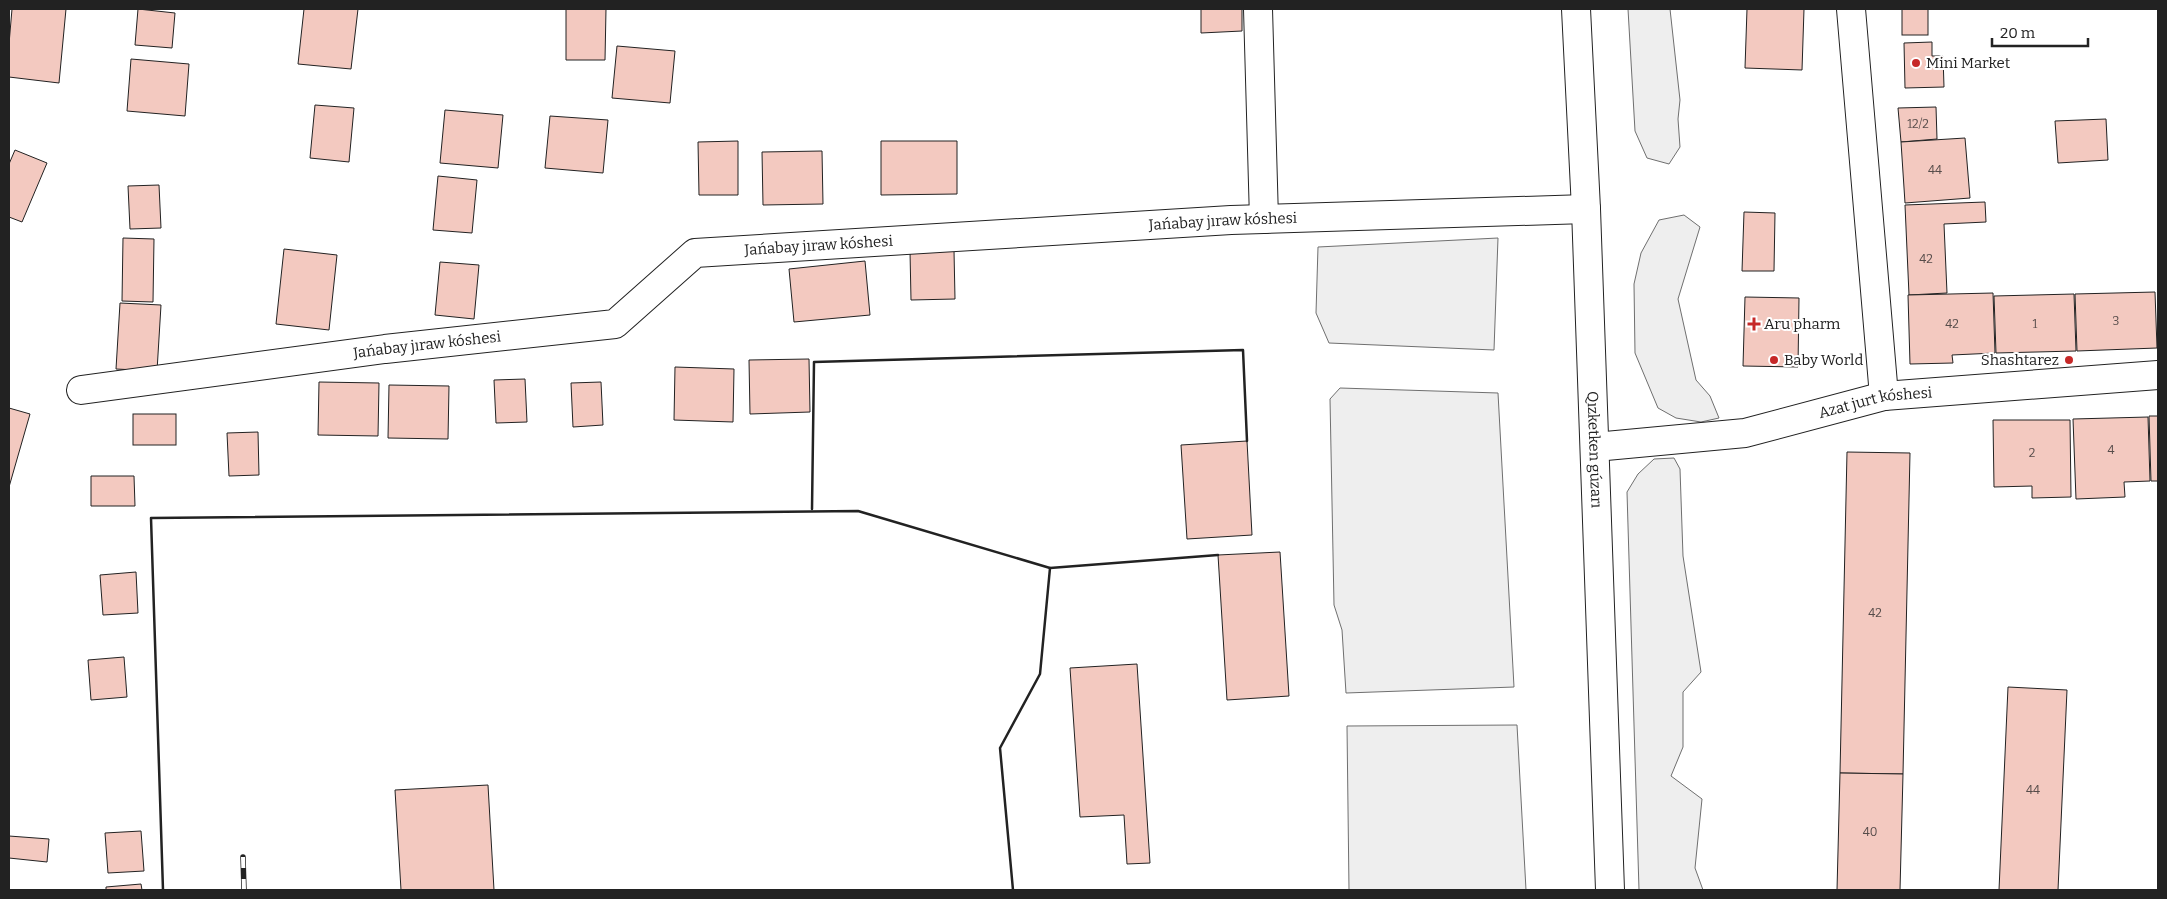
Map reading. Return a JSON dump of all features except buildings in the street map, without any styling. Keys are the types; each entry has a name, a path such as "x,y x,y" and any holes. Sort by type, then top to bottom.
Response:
{"street":[{"path":"1258,9 1264,219"},
{"name":"Qızketken gúzarı","path":"1576,9 1586,209 1610,890"},
{"path":"1851,9 1884,396"},
{"name":"Jańabay jıraw kóshesi","path":"81,390 385,349 614,324 695,253 1264,219 1586,209"},
{"name":"Azat jurt kóshesi","path":"1595,447 1745,433 1884,396 2158,375"}],"shaded area":[{"path":"1628,9 1670,9 1680,100 1678,119 1680,147 1669,164 1647,158 1635,131"},
{"path":"1684,215 1700,227 1678,299 1696,380 1710,396 1719,418 1701,422 1676,418 1658,408 1635,353 1634,284 1641,253 1659,220"},
{"path":"1498,238 1494,350 1329,343 1316,313 1318,247"},
{"path":"1340,388 1498,393 1514,687 1346,693 1342,630 1334,605 1330,399"},
{"path":"1674,458 1680,469 1683,556 1701,672 1683,692 1683,747 1671,776 1702,799 1695,868 1703,890 1639,890 1627,492 1638,474 1654,459"},
{"path":"1517,725 1526,890 1349,890 1347,726"}],"railway":[{"path":"243,857 244,890"}],"wall":[{"path":"812,509 814,362 1243,350 1247,441"},
{"path":"163,890 151,518 858,511 1050,568 1218,555"},
{"path":"1013,890 1000,748 1040,674 1050,568"}],"place":[{"name":"Mini Market","path":"1916,63"},
{"name":"Aru pharm","path":"1754,324"},
{"name":"Baby World","path":"1774,360"},
{"name":"Shashtarez","path":"2069,360"}]}
